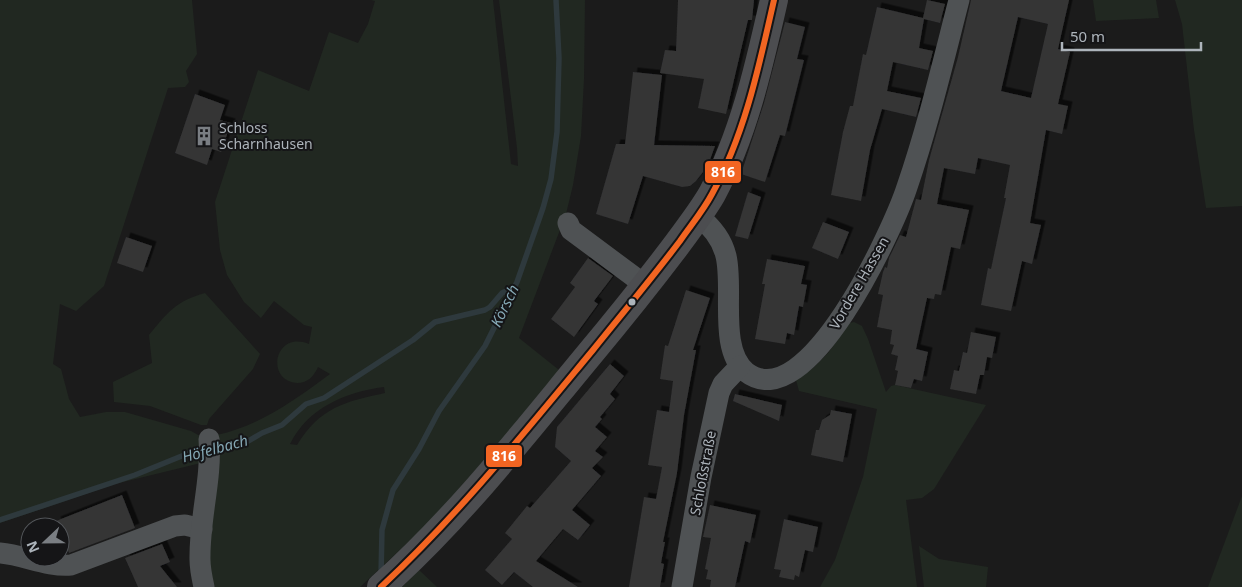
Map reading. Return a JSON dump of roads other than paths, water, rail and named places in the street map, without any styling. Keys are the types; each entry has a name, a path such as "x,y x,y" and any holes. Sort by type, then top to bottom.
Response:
{"main road":[{"path":"381,587 441,530 482,486 645,286 698,216 712,193 740,127 752,92 774,0"}],"street":[{"name":"Vordere Hassen","path":"740,366 752,376 763,379 775,378 791,372 805,362 816,350 848,307 879,251 907,188 959,0"},
{"path":"698,216 714,232 726,255 730,345 740,366"},
{"path":"568,223 571,230 645,286"},
{"name":"Schloßstraße","path":"682,587 701,477 719,394 723,384 740,366"},
{"path":"204,587 200,562 209,448"},
{"path":"0,553 24,556 54,564 71,565 175,526 185,525 202,529"}],"waterway":[{"name":"Körsch","path":"381,575 382,530 393,490 419,449 439,411 485,346 517,282 543,208 551,179 557,132 559,58 556,0"},
{"name":"Höfelbach","path":"0,520 135,475 194,451 245,443 262,433 282,425 306,404 324,398 413,340 435,322 485,310 502,293 515,287"}],"place":[{"name":"Schloss Scharnhausen","path":"204,136"}]}
